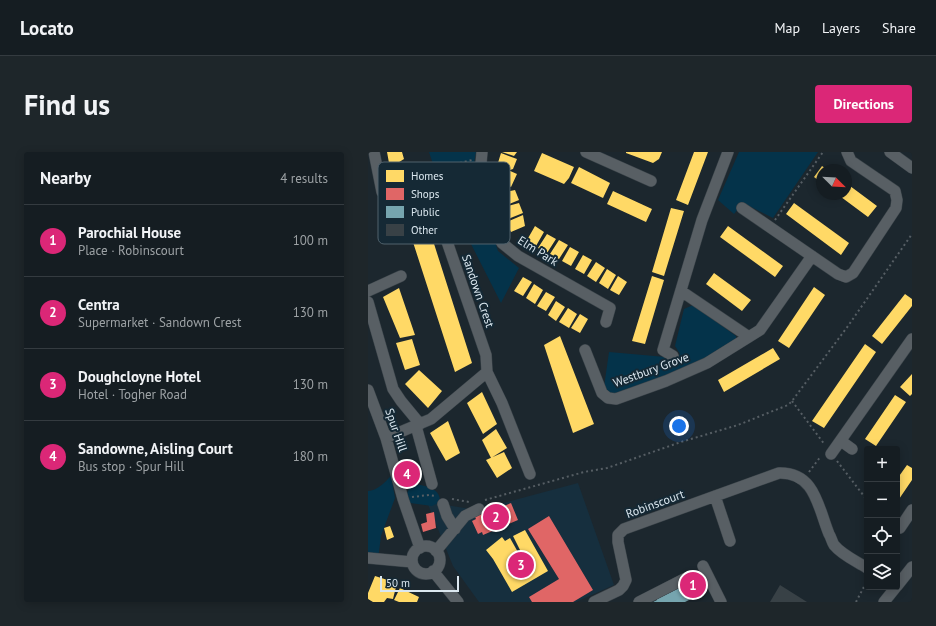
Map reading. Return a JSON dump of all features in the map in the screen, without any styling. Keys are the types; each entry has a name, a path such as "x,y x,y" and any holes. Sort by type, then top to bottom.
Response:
{"street":[{"path":"374,152 378,172"},
{"path":"586,152 651,181"},
{"name":"Westbury Grove","path":"673,356 663,350 702,220 728,152"},
{"path":"742,208 838,274 846,277 853,273 896,208 897,200 895,190 851,161 847,152"},
{"path":"890,152 912,168"},
{"name":"Sandown Crest","path":"448,244 486,355 487,372 502,403 530,474"},
{"name":"Elm Park","path":"503,244 518,256 610,308 606,322"},
{"name":"Westbury Grove","path":"585,350 602,393 608,398 616,399 666,381 707,363 760,330 812,256"},
{"path":"368,291 401,276"},
{"path":"681,291 749,337"},
{"path":"368,302 393,389 418,425 432,484"},
{"path":"827,454 841,441 912,339"},
{"path":"386,438 431,419 487,372"},
{"name":"Spur Hill","path":"368,390 386,438 420,548"},
{"path":"841,441 852,449"},
{"name":"Robinscourt","path":"594,602 619,590 626,580 618,542 618,535 624,529 779,473 790,473 803,479"},
{"path":"803,479 810,486 834,545 847,556 864,566"},
{"path":"715,496 730,541"},
{"path":"444,500 447,516 455,529"},
{"path":"436,551 465,516 482,505"},
{"path":"900,528 912,510"},
{"path":"429,546 436,551 440,560 439,564 433,571 425,573 420,572 414,566 412,562 414,554 420,548 429,546"},
{"path":"368,558 412,562"},
{"path":"703,566 721,602"},
{"path":"900,582 912,567"},
{"path":"433,571 458,602"},
{"path":"639,602 686,578"},
{"path":"884,602 894,590"}],"path":[{"path":"770,227 823,152"},
{"path":"458,162 481,155"},
{"path":"482,505 584,472 607,468 681,442 738,425 788,405 848,326 912,234"},
{"path":"803,479 827,454"},
{"path":"404,499 414,496 429,495 444,500 470,502"},
{"path":"856,602 864,587"}],"shaded area":[{"path":"429,152 476,152 474,162 432,162"},
{"path":"739,152 818,152 773,218 743,203 734,214 718,200"},
{"path":"471,244 496,244 498,251 519,268 501,303"},
{"path":"693,305 736,336 736,341 705,362 615,396 609,395 604,387 609,352 677,358 680,354 675,346 684,309"},
{"path":"391,476 395,498 381,536 378,559 368,557 368,491 378,488"},
{"path":"412,483 426,486 434,490 440,497 440,502 432,506 410,503 407,493"},
{"path":"578,483 614,585 576,602 479,602 453,566 427,502 477,510"}],"building: Homes":[{"path":"387,152 402,152 404,159 399,162 389,162"},
{"path":"502,152 517,152 514,156"},
{"path":"626,152 662,152 659,159 653,163"},
{"path":"694,152 708,152 688,205 676,200"},
{"path":"501,153 517,159 513,169 510,170 510,162 498,162"},
{"path":"542,153 574,167 569,178 564,184 534,171"},
{"path":"579,167 610,183 603,198 571,183"},
{"path":"510,171 517,174 510,187"},
{"path":"852,187 877,206 868,217 845,200 852,200"},
{"path":"515,190 519,200 510,204 510,191"},
{"path":"613,191 652,209 646,222 607,204"},
{"path":"519,203 523,213 510,218 510,205"},
{"path":"794,203 849,243 841,255 786,214"},
{"path":"671,208 684,211 664,276 652,272"},
{"path":"523,215 525,226 511,232 510,221"},
{"path":"535,226 544,232 536,246 527,240"},
{"path":"728,226 783,266 775,277 720,237"},
{"path":"547,234 556,239 547,253 538,248"},
{"path":"559,240 568,245 559,259 550,254"},
{"path":"414,244 434,244 472,363 455,372"},
{"path":"570,247 579,252 571,266 562,261"},
{"path":"583,255 592,260 584,274 575,269"},
{"path":"596,262 605,268 596,282 587,276"},
{"path":"607,269 616,275 608,289 599,283"},
{"path":"714,273 751,300 742,311 706,284"},
{"path":"618,276 627,282 619,295 610,290"},
{"path":"652,276 664,280 645,344 632,341"},
{"path":"523,277 532,282 523,296 514,291"},
{"path":"534,284 543,290 535,304 526,298"},
{"path":"814,287 825,295 789,348 778,341"},
{"path":"399,288 415,335 400,338 383,297"},
{"path":"546,292 555,297 546,311 537,306"},
{"path":"905,294 912,299 912,306 882,344 872,336"},
{"path":"556,301 565,307 556,321 548,315"},
{"path":"568,308 577,314 569,328 559,322"},
{"path":"580,314 588,319 580,333 571,328"},
{"path":"560,336 594,424 573,433 544,345"},
{"path":"412,339 420,365 405,370 396,343"},
{"path":"865,344 876,352 824,428 812,421"},
{"path":"773,348 780,359 724,392 718,380"},
{"path":"419,370 442,391 428,408 405,384"},
{"path":"912,374 912,394 910,396 900,387"},
{"path":"482,392 497,424 483,434 467,403"},
{"path":"895,395 906,402 876,446 865,439"},
{"path":"448,421 460,453 446,461 430,433"},
{"path":"496,429 507,448 491,458 482,440"},
{"path":"504,452 512,468 497,478 486,460"},
{"path":"907,465 912,468 912,480 900,498 900,482 900,475"},
{"path":"390,526 394,537 387,540 384,528"},
{"path":"525,530 548,571 512,592 493,559 486,550 502,537 505,541 510,538 519,554 521,552 513,536"},
{"path":"375,576 397,583 393,599 387,598 384,602 373,602 368,599 368,593"},
{"path":"400,588 419,597 417,602 399,602 394,600"}],"building: Shops":[{"path":"511,503 518,520 483,535 482,532 478,534 472,521 476,519 474,515 490,508 492,511"},
{"path":"434,512 436,528 423,532 421,524 427,522 426,514"},
{"path":"549,516 593,590 573,602 532,602 529,597 559,579 528,529"}],"building: Public":[{"path":"699,578 705,592 685,602 653,602 657,599"}],"building: Other":[{"path":"780,585 807,602 770,602"}],"place":[{"name":"Sandowne, Aisling Court","path":"407,474"},
{"name":"Centra","path":"496,517"},
{"name":"Doughcloyne Hotel","path":"521,565"},
{"name":"Parochial House","path":"693,585"}]}
